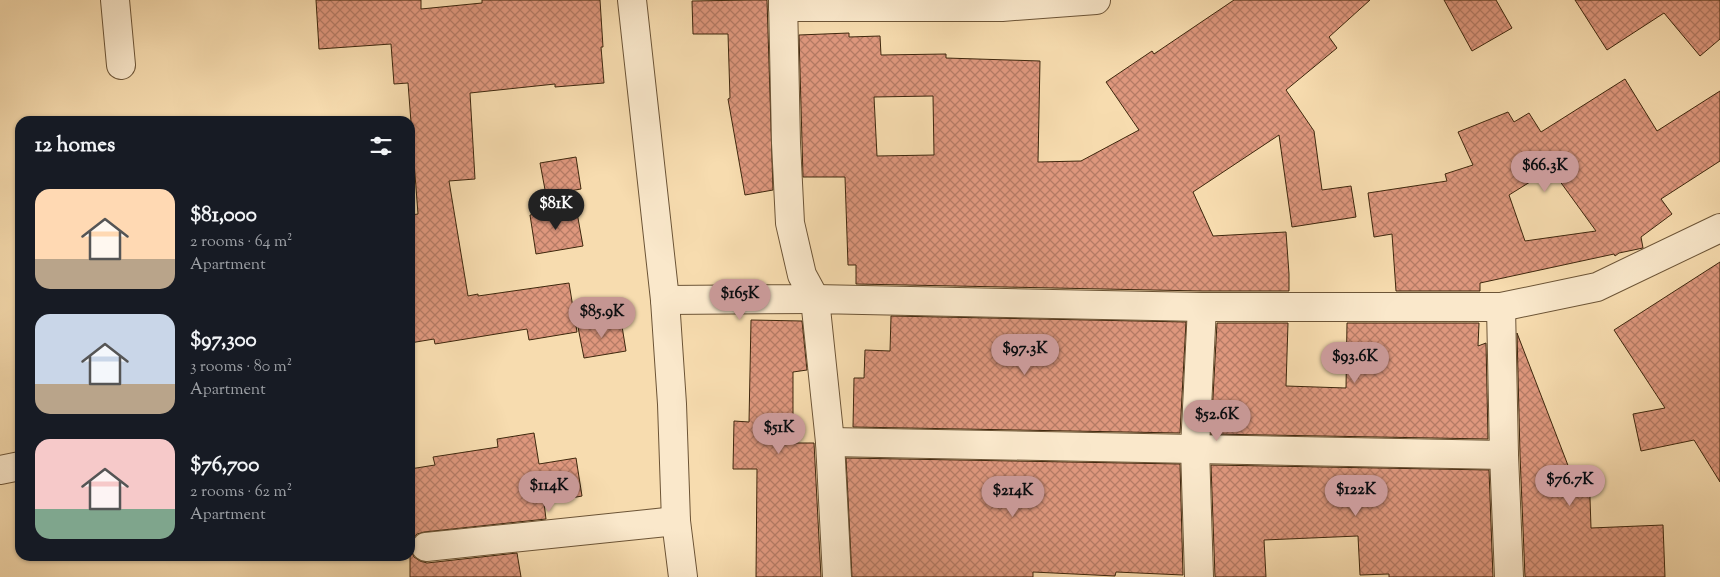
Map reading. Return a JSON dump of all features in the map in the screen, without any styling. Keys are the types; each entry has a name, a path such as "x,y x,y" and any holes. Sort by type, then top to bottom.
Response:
{"street":[{"path":"115,0 121,65"},
{"path":"632,0 665,300 672,404 676,521 683,577"},
{"path":"837,577 830,442 815,299 802,275 790,223 783,3 1002,7 1096,0"},
{"path":"665,300 815,299 1202,307 1501,307 1597,287 1720,228"},
{"path":"1198,577 1195,448 1202,307"},
{"path":"1501,307 1509,577"},
{"path":"830,442 1504,455"},
{"path":"0,470 15,467"},
{"path":"426,547 676,521"}],"building":[{"path":"316,0 421,0 421,9 482,3 482,0 600,0 604,83 555,87 555,84 470,93 475,179 449,181 468,296 569,283 577,332 529,340 527,329 435,344 434,339 415,342 415,214 418,214 415,175 415,116 411,116 408,83 394,84 391,44 319,49"},
{"path":"767,0 773,190 745,195 728,99 730,98 728,34 693,34 692,1"},
{"path":"1234,0 1370,0 1329,37 1337,48 1286,90 1314,131 1322,190 1351,186 1356,217 1292,227 1279,135 1193,192 1213,236 1286,232 1289,291 856,284 856,265 848,265 845,177 803,177 799,35 849,33 849,37 880,36 881,55 946,54 946,58 1040,61 1038,162 1081,161 1139,130 1106,82 1152,51 1154,54","holes":["933,96 934,155 877,156 874,97"]},
{"path":"1444,0 1496,0 1512,28 1472,51"},
{"path":"1575,0 1720,0 1720,39 1700,56 1664,13 1607,50"},
{"path":"1625,79 1657,131 1720,91 1720,161 1661,199 1672,214 1641,237 1643,248 1619,253 1615,256 1614,254 1480,283 1480,291 1396,291 1392,234 1374,237 1368,193 1447,181 1445,174 1473,165 1458,132 1508,112 1514,122 1529,113 1541,132","holes":["1551,169 1596,231 1525,241 1509,195"]},
{"path":"576,157 581,189 546,195 540,163"},
{"path":"576,207 583,246 536,254 530,215"},
{"path":"1720,262 1720,482 1694,440 1641,451 1633,414 1665,408 1614,330"},
{"path":"891,316 1186,322 1180,433 853,427 854,378 864,378 865,350 890,351"},
{"path":"621,320 626,351 584,358 578,327"},
{"path":"751,320 802,321 807,370 793,372 793,443 814,443 821,577 756,577 757,469 733,469 734,421 749,422"},
{"path":"1217,323 1288,323 1286,386 1346,388 1347,323 1479,323 1478,346 1486,343 1488,439 1211,434"},
{"path":"1517,333 1569,468 1589,468 1591,528 1663,525 1665,577 1525,577"},
{"path":"534,433 539,464 576,458 582,496 544,503 546,519 417,534 415,536 415,468 435,465 433,457 498,447 497,439"},
{"path":"846,458 1180,464 1183,575 1116,572 1115,576 1033,572 1033,577 852,577"},
{"path":"1211,465 1489,470 1493,577 1389,577 1389,574 1360,575 1358,536 1264,540 1266,577 1215,577"},
{"path":"517,553 521,577 410,577 410,561 415,561 415,558 427,563"}]}
